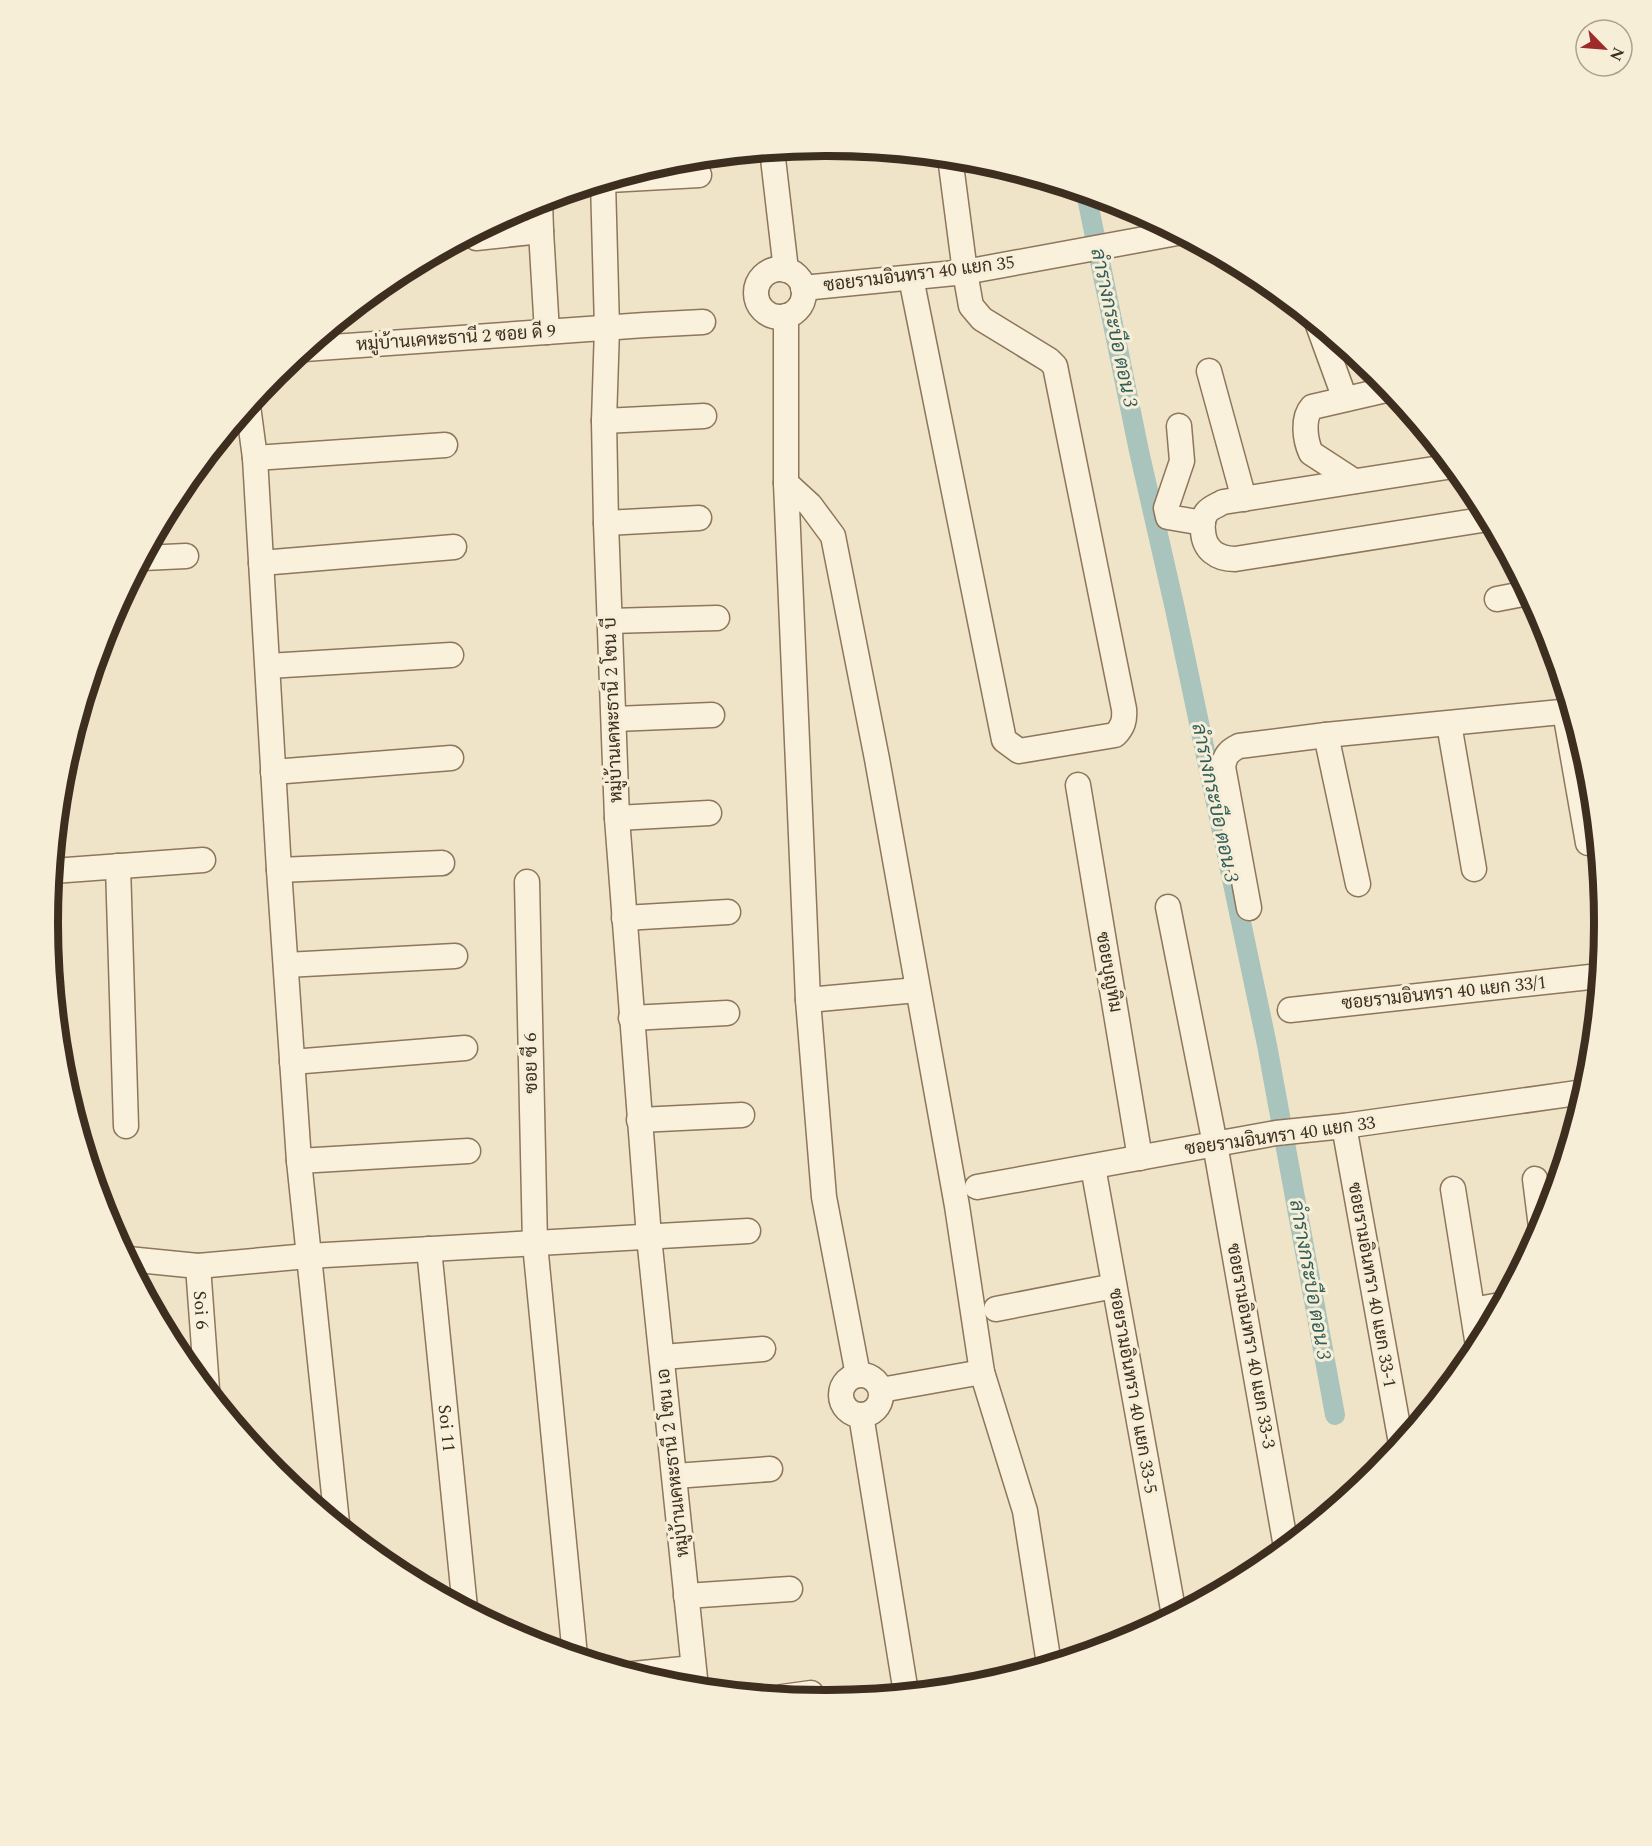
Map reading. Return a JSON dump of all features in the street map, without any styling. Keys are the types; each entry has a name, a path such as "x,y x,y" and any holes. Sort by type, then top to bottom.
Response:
{"street":[{"path":"773,157 786,270"},
{"path":"912,278 1004,740 1019,751 1115,735 1125,718 1124,709 1055,366 982,319 971,306 964,272 951,166"},
{"path":"643,178 699,175"},
{"name":"หมู่บ้านเคหะธานี 2 โซน บี","path":"603,189 607,328 604,421 606,524 617,818 649,1237"},
{"path":"540,211 547,332"},
{"path":"482,237 541,231"},
{"name":"ซอยรามอินทรา 40 แยก 35","path":"803,288 964,272 1161,233"},
{"path":"778,269 786,270 794,273 800,280 803,288 802,302 798,308 786,316 769,315 757,302 756,293 762,276 778,269"},
{"path":"786,316 786,483 808,1000 824,1197 858,1375"},
{"name":"หมู่บ้านเคหะธานี 2 ซอย ดี 9","path":"318,348 703,322"},
{"path":"1323,339 1345,399"},
{"path":"1209,372 1244,499"},
{"path":"1354,481 1311,453 1306,424 1307,412 1312,407 1379,391"},
{"path":"604,421 704,416"},
{"path":"249,417 255,458 299,1161 336,1513"},
{"path":"1179,426 1182,461 1166,508 1168,517 1203,523"},
{"path":"255,458 445,445"},
{"path":"1443,467 1223,502 1207,512 1203,523 1206,546 1224,559 1235,559 1479,520"},
{"path":"786,483 810,505 833,536 877,759 957,1206 982,1372 1025,1511 1048,1657"},
{"path":"606,524 699,518"},
{"path":"261,563 454,547"},
{"path":"151,558 186,556"},
{"path":"1497,599 1519,595"},
{"path":"610,621 717,618"},
{"path":"268,666 451,655"},
{"path":"1249,908 1223,767 1227,753 1239,746 1326,735 1563,712"},
{"path":"615,719 712,715"},
{"path":"1449,724 1474,869"},
{"path":"1326,735 1358,884"},
{"path":"1575,756 1588,843"},
{"path":"273,772 451,758"},
{"name":"ซอยบุญทิม","path":"1078,785 1140,1158"},
{"path":"617,818 709,813"},
{"path":"60,871 203,860"},
{"path":"279,870 442,863"},
{"path":"118,866 126,1126"},
{"name":"ซอย ซี 6","path":"527,882 535,1244 575,1649"},
{"name":"ซอยรามอินทรา 40 แยก 33-3","path":"1168,907 1215,1144 1284,1538"},
{"path":"624,918 728,912"},
{"path":"286,965 455,956"},
{"name":"ซอยรามอินทรา 40 แยก 33/1","path":"1290,1010 1592,977"},
{"path":"808,1000 917,990"},
{"path":"632,1018 727,1013"},
{"path":"292,1062 465,1048"},
{"name":"ซอยรามอินทรา 40 แยก 33","path":"977,1187 1281,1133 1574,1093"},
{"path":"639,1120 742,1115"},
{"name":"ซอยรามอินทรา 40 แยก 33-1","path":"1344,1126 1399,1433"},
{"path":"299,1161 468,1151"},
{"name":"ซอยรามอินทรา 40 แยก 33-5","path":"1093,1167 1173,1607"},
{"path":"1535,1179 1539,1208"},
{"path":"1453,1190 1476,1331"},
{"path":"137,1260 198,1266 308,1256 748,1230"},
{"name":"หมู่บ้านเคหะธานี 2 โซน เอ","path":"649,1237 695,1678"},
{"name":"Soi 11","path":"429,1249 464,1599"},
{"name":"Soi 6","path":"198,1266 206,1374"},
{"path":"996,1309 1114,1286"},
{"path":"1473,1310 1491,1307"},
{"path":"663,1357 763,1349"},
{"path":"881,1390 982,1372"},
{"path":"858,1375 870,1376 879,1384 882,1396 873,1412 861,1416 850,1412 842,1403 841,1397 841,1390 847,1380 858,1375"},
{"path":"861,1416 905,1686"},
{"path":"675,1476 770,1469"},
{"path":"686,1596 790,1589"}],"waterway":[{"name":"ลำรางกระบือ ตอน 3","path":"1088,202 1267,1045 1335,1415"}]}
